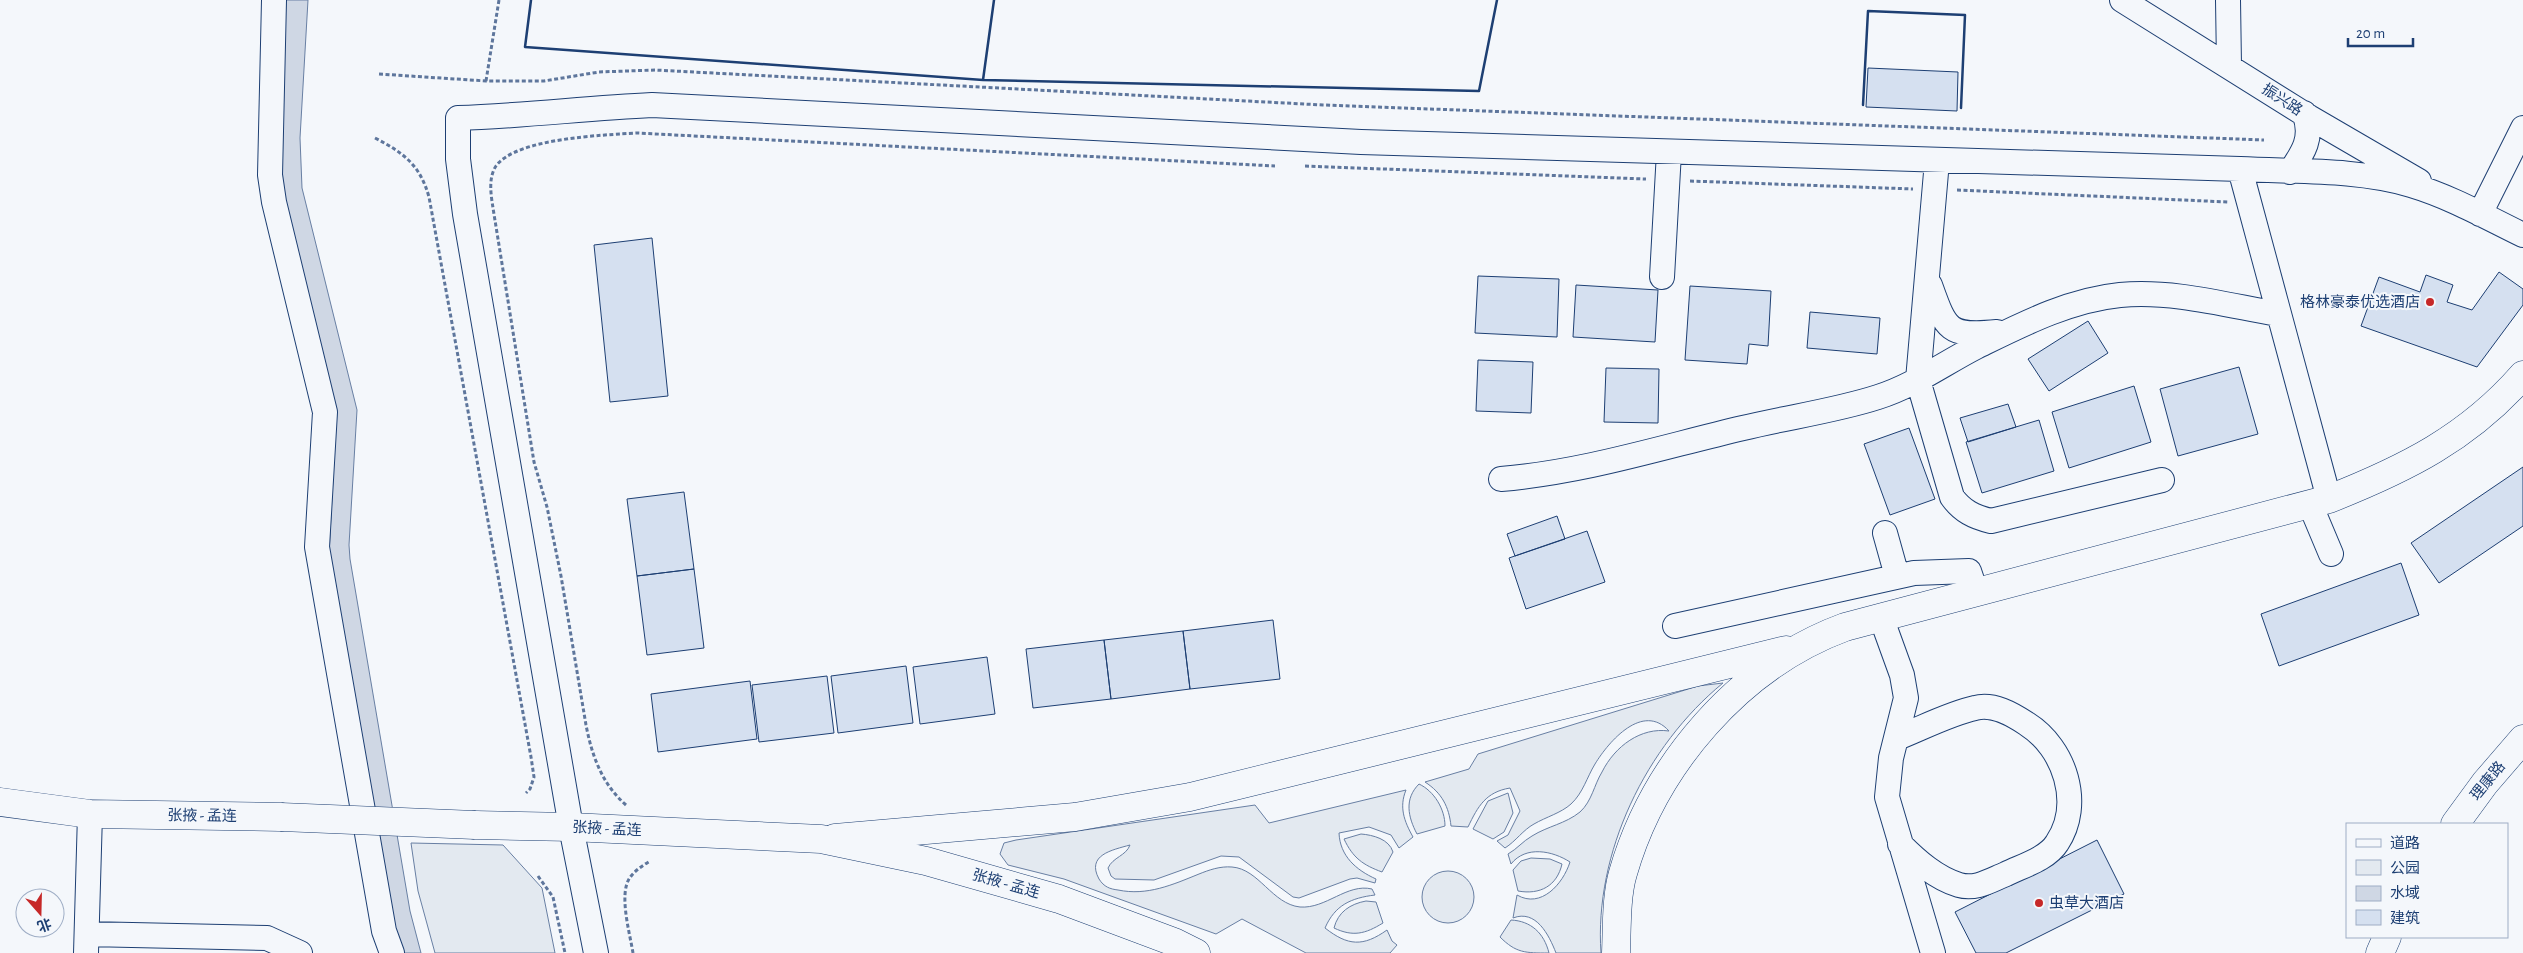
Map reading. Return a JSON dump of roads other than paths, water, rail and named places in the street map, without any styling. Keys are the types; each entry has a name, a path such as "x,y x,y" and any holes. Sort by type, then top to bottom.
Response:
{"main road":[{"path":"1616,953 1622,875 1646,813 1665,778 1690,744 1718,713 1774,663 1802,646 1845,627 2319,501 2393,472 2450,441 2487,413 2523,375"},
{"path":"821,838 1075,816 1190,797 1802,646"},
{"name":"理康路","path":"2456,823 2485,783 2523,739"},
{"name":"张掖 - 孟连","path":"0,802 90,814 281,817 821,838 926,861 1059,899 1174,942 1196,953"},
{"path":"2380,953 2387,938"}],"street":[{"path":"274,0 270,174 274,202 325,412 317,547 384,930 392,953"},
{"name":"振兴路","path":"2122,0 2229,65 2304,114 2445,196"},
{"path":"2228,0 2229,65"},
{"path":"596,953 571,827 465,214 458,159 458,118 535,115 599,108 652,105 1361,142 2240,169 2368,177 2409,185 2445,196 2523,236"},
{"path":"2290,172 2304,151 2308,136 2308,125 2304,114"},
{"path":"2480,214 2523,128"},
{"path":"1662,277 1669,152"},
{"path":"1938,161 1929,280 1918,380 1952,497 1959,506 1977,518 1991,521 2002,520 2162,480"},
{"path":"2240,169 2277,314 2331,554"},
{"path":"1929,280 1938,309 1953,330 1970,335 2012,330"},
{"path":"1501,479 1566,472 1608,463 1742,428 1877,397 1918,380 2012,330 2063,308 2119,295 2145,294 2187,298 2277,314"},
{"path":"1885,533 1897,576"},
{"path":"1675,626 1914,573 1970,571 1976,592"},
{"path":"1881,617 1905,686 1904,712 1892,758 1887,797 1933,953"},
{"path":"1897,738 1975,707 1993,708 2011,713 2037,731 2055,751 2068,781 2070,798 2068,816 2057,844 2041,858 1983,884 1971,887 1959,885 1940,877 1919,862 1900,844"},
{"path":"90,814 86,943 267,938 300,953"}],"water":[{"path":"286,0 308,0 300,138 302,188 357,410 349,545 350,559 410,911 421,953 399,953 329,555 336,418 281,183 282,90"}],"place":[{"name":"格林豪泰优选酒店","path":"2430,302"},
{"name":"虫草大酒店","path":"2039,903"}]}
